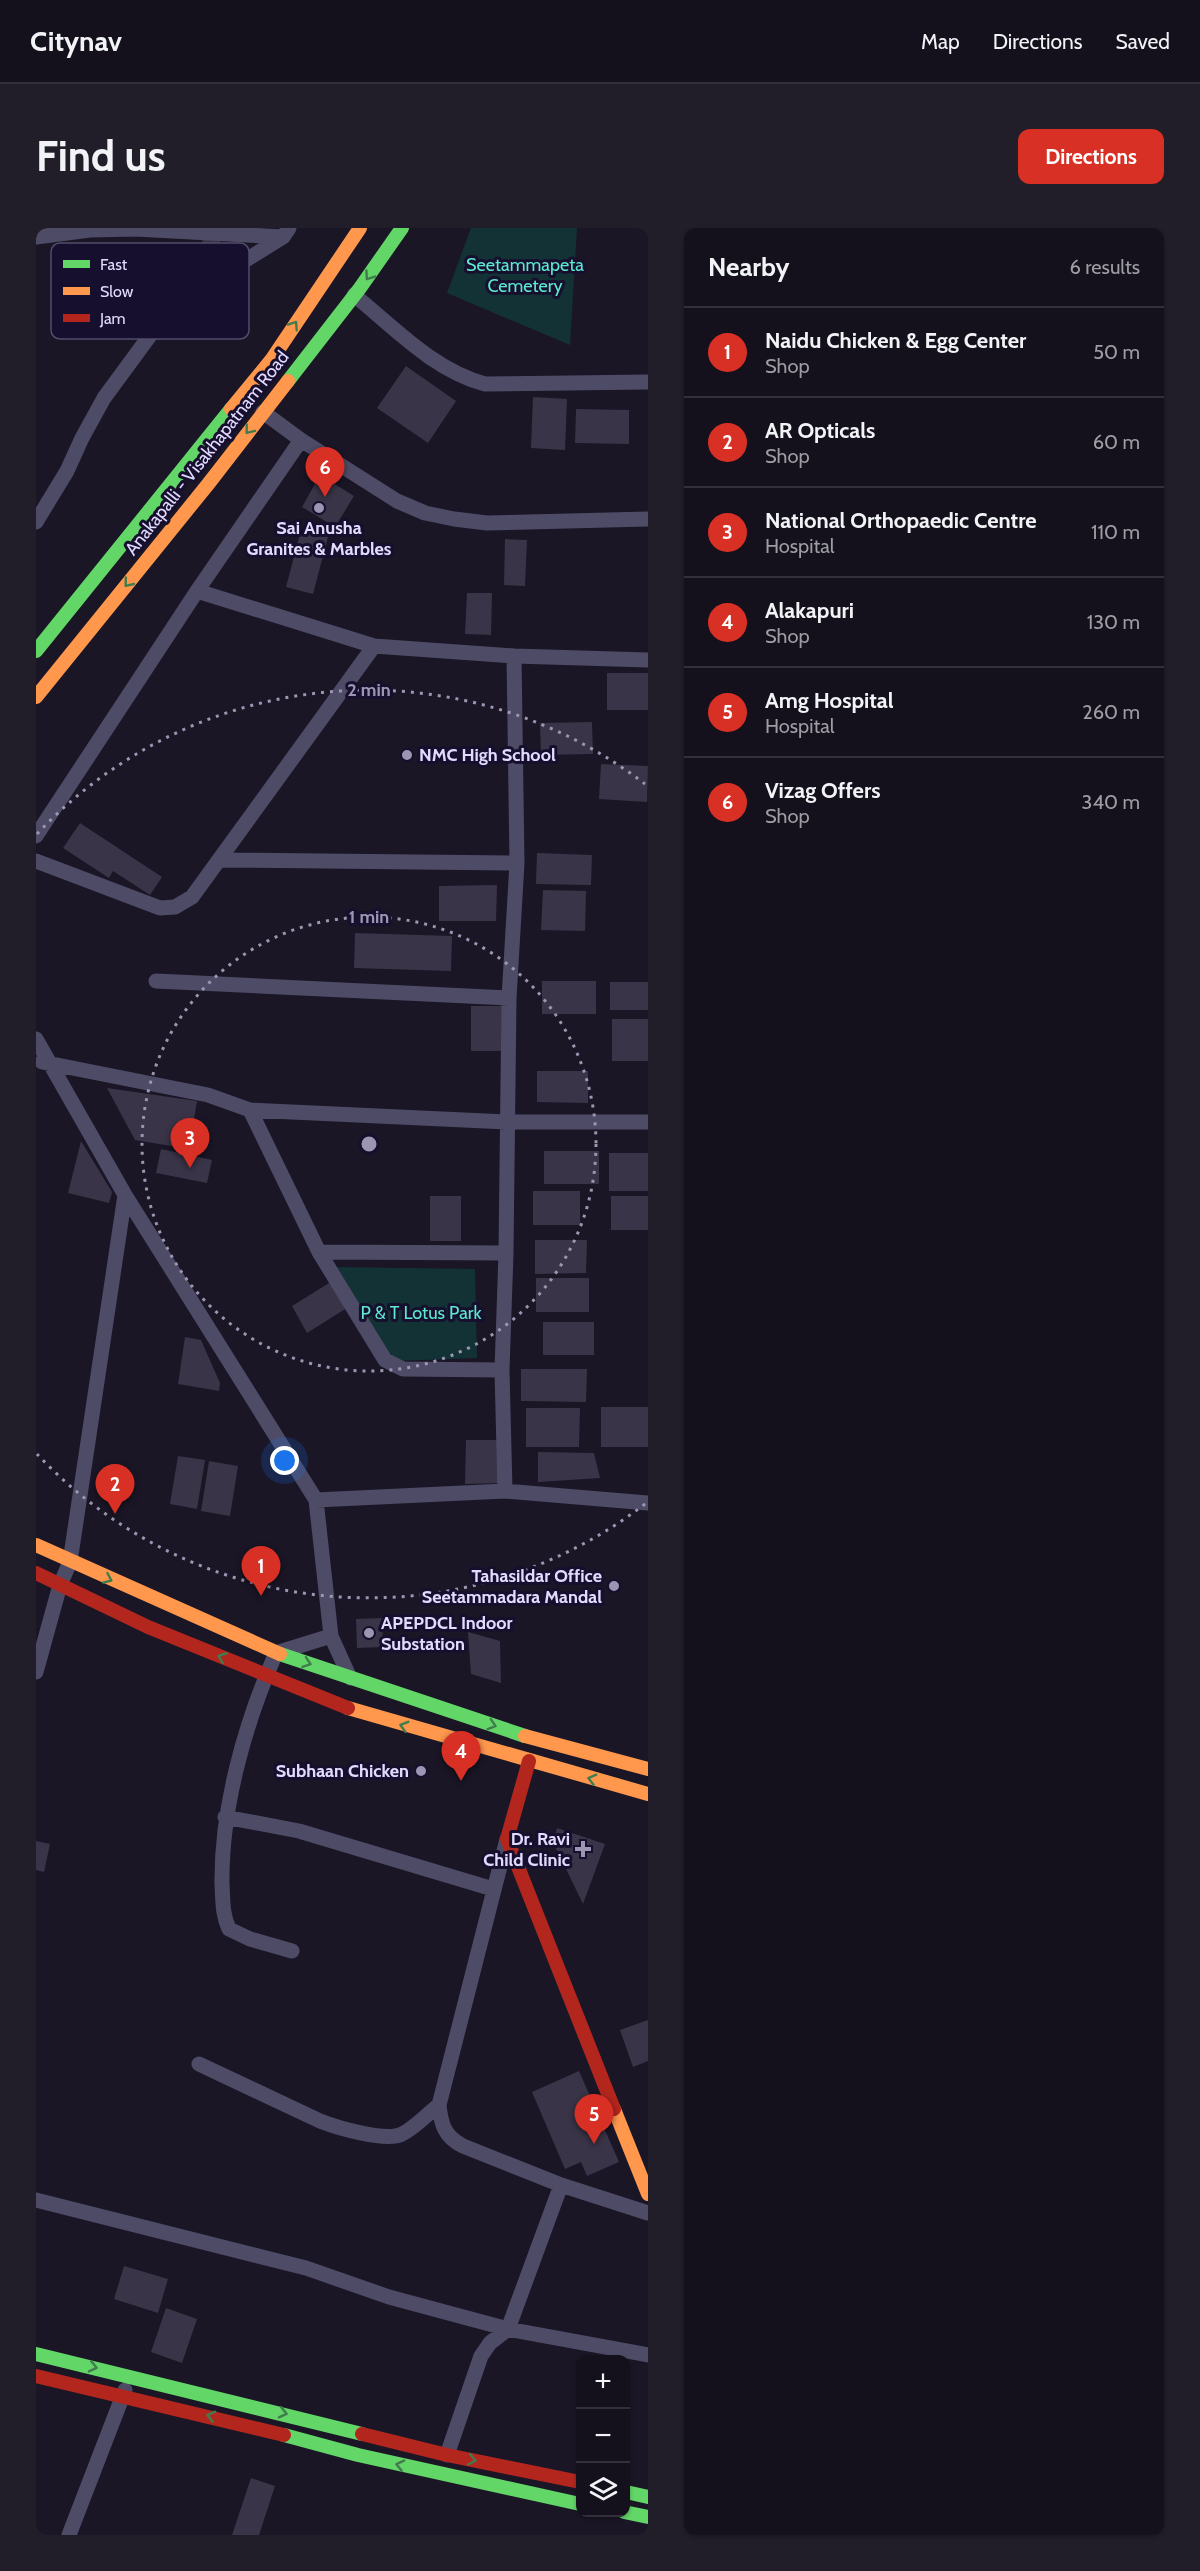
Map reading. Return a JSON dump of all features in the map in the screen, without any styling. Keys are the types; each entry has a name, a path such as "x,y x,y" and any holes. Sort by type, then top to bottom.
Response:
{"main road":[{"name":"Anakapalli - Visakhapatnam Road","path":"36,651 272,359 360,228"},
{"name":"Anakapalli - Visakhapatnam Road","path":"36,697 263,412 354,295 402,228"},
{"path":"36,1545 70,1563 276,1653 531,1738 648,1769"},
{"path":"36,1573 148,1627 345,1707 648,1794"},
{"path":"529,1761 507,1839 648,2194"},
{"path":"36,2354 447,2455 576,2481"},
{"path":"36,2376 124,2395 358,2455 576,2503"},
{"path":"630,2493 648,2497"},
{"path":"630,2513 648,2517"}],"street":[{"path":"36,237 90,230 136,229 286,233"},
{"path":"249,257 286,233"},
{"path":"354,295 439,365 462,378 485,384 648,382"},
{"path":"36,522 67,471 104,398 147,339"},
{"path":"263,412 301,440 397,501 425,513 487,523 648,519"},
{"path":"36,836 197,591 301,440"},
{"path":"197,591 374,646 514,656 648,660"},
{"path":"36,861 160,908 175,907 192,897 374,646"},
{"path":"505,1491 502,1370 509,998 517,863 514,656"},
{"path":"220,860 517,863"},
{"path":"156,981 509,998"},
{"path":"36,1039 42,1062 316,1500 331,1636 350,1678"},
{"path":"42,1062 208,1095 250,1110 507,1122 648,1122"},
{"path":"250,1110 319,1252 386,1360 393,1366 416,1370 502,1370"},
{"path":"36,1672 60,1585 70,1563 125,1195"},
{"path":"319,1252 506,1253"},
{"path":"316,1500 505,1491 648,1503"},
{"path":"292,1951 250,1939 229,1929 223,1917 222,1859 225,1817 235,1773 266,1675 276,1653 331,1636"},
{"path":"225,1817 299,1831 493,1889"},
{"path":"507,1839 439,2105 440,2120 445,2133 452,2140 561,2185 648,2213"},
{"path":"199,2064 336,2127 382,2136 402,2134 439,2105"},
{"path":"447,2455 481,2356 490,2343 508,2329 561,2185"},
{"path":"36,2200 306,2268 389,2297 508,2329 648,2355"},
{"path":"69,2535 124,2395 129,2376"}],"green space":[{"name":"Seetammapeta Cemetery","path":"471,228 577,228 570,345 447,293"},
{"name":"P & T Lotus Park","path":"337,1267 475,1269 477,1358 394,1361"}],"building":[{"path":"203,235 221,237 220,243 202,243"},
{"path":"406,366 456,401 428,443 377,408"},
{"path":"533,397 567,399 565,450 531,448"},
{"path":"576,409 629,410 629,444 575,443"},
{"path":"320,475 354,496 335,527 302,507"},
{"path":"301,530 328,537 313,594 286,587"},
{"path":"505,539 527,540 525,586 504,585"},
{"path":"467,593 492,593 491,635 465,634"},
{"path":"607,673 648,673 648,710 607,710"},
{"path":"592,722 593,754 541,755 540,723"},
{"path":"601,764 648,766 647,802 599,799"},
{"path":"80,823 162,877 150,895 113,871 109,878 63,848"},
{"path":"537,853 592,855 591,885 536,884"},
{"path":"497,885 496,921 439,921 439,886"},
{"path":"543,890 586,891 585,931 541,930"},
{"path":"355,933 452,936 451,971 354,968"},
{"path":"542,981 596,981 596,1014 542,1014"},
{"path":"610,982 648,982 648,1010 610,1010"},
{"path":"471,1006 502,1006 501,1051 471,1051"},
{"path":"612,1019 648,1019 648,1061 612,1061"},
{"path":"537,1071 588,1071 588,1103 537,1102"},
{"path":"107,1088 197,1101 189,1149 135,1140"},
{"path":"81,1141 112,1192 109,1203 68,1193"},
{"path":"161,1149 212,1160 207,1183 156,1173"},
{"path":"544,1151 599,1151 599,1184 544,1184"},
{"path":"609,1153 648,1153 648,1191 609,1191"},
{"path":"533,1191 580,1191 580,1225 533,1225"},
{"path":"430,1196 461,1196 461,1241 430,1241"},
{"path":"611,1196 648,1196 648,1230 611,1230"},
{"path":"535,1240 587,1240 586,1273 535,1274"},
{"path":"536,1278 589,1278 589,1312 536,1312"},
{"path":"334,1280 350,1306 307,1333 292,1306"},
{"path":"543,1322 594,1322 594,1355 543,1355"},
{"path":"185,1337 201,1340 220,1383 219,1391 178,1384"},
{"path":"521,1369 587,1369 586,1402 521,1401"},
{"path":"601,1407 648,1407 648,1447 601,1447"},
{"path":"526,1408 580,1408 579,1447 526,1447"},
{"path":"466,1440 502,1440 502,1483 465,1484"},
{"path":"538,1452 594,1453 600,1478 538,1482"},
{"path":"178,1456 205,1460 197,1509 170,1504"},
{"path":"209,1461 238,1466 230,1516 201,1511"},
{"name":"APEPDCL Indoor Substation","path":"382,1618 383,1647 357,1648 356,1619"},
{"path":"468,1632 500,1641 501,1683 471,1674"},
{"path":"557,1828 605,1844 583,1904 553,1842"},
{"path":"36,1841 50,1844 44,1872 36,1870"},
{"path":"648,2020 648,2061 633,2067 620,2030"},
{"path":"579,2071 619,2162 587,2176 581,2162 565,2169 532,2092"},
{"path":"124,2266 168,2279 158,2313 114,2299"},
{"path":"166,2308 197,2319 182,2363 151,2352"},
{"path":"251,2478 275,2486 259,2535 232,2535"}],"traffic: fast":[{"path":"288,381 360,288 402,228"},
{"path":"36,651 231,409"},
{"path":"280,1654 525,1736"},
{"path":"36,2354 362,2434"},
{"path":"284,2435 358,2455 576,2503"},
{"path":"630,2493 648,2497"},
{"path":"630,2513 648,2517"}],"traffic: slow":[{"path":"231,409 272,359 360,228"},
{"path":"36,697 209,483 288,381"},
{"path":"36,1545 280,1654"},
{"path":"348,1708 648,1794"},
{"path":"525,1736 648,1769"},
{"path":"614,2109 648,2194"}],"traffic: jam":[{"path":"36,1573 148,1627 348,1708"},
{"path":"529,1761 507,1839 614,2109"},
{"path":"36,2376 284,2435"},
{"path":"362,2434 447,2455 576,2481"}],"place":[{"name":"Vizag Offers","path":"325,497"},
{"name":"Sai Anusha Granites & Marbles","path":"319,508"},
{"name":"NMC High School","path":"407,755"},
{"name":"National Orthopaedic Centre","path":"190,1168"},
{"name":"AR Opticals","path":"115,1514"},
{"name":"Tahasildar Office Seetammadara Mandal","path":"614,1586"},
{"name":"Naidu Chicken & Egg Center","path":"261,1596"},
{"name":"APEPDCL Indoor Substation","path":"369,1633"},
{"name":"Subhaan Chicken","path":"421,1771"},
{"name":"Alakapuri","path":"461,1781"},
{"name":"Dr. Ravi Child Clinic","path":"583,1849"},
{"name":"Amg Hospital","path":"594,2144"}]}
